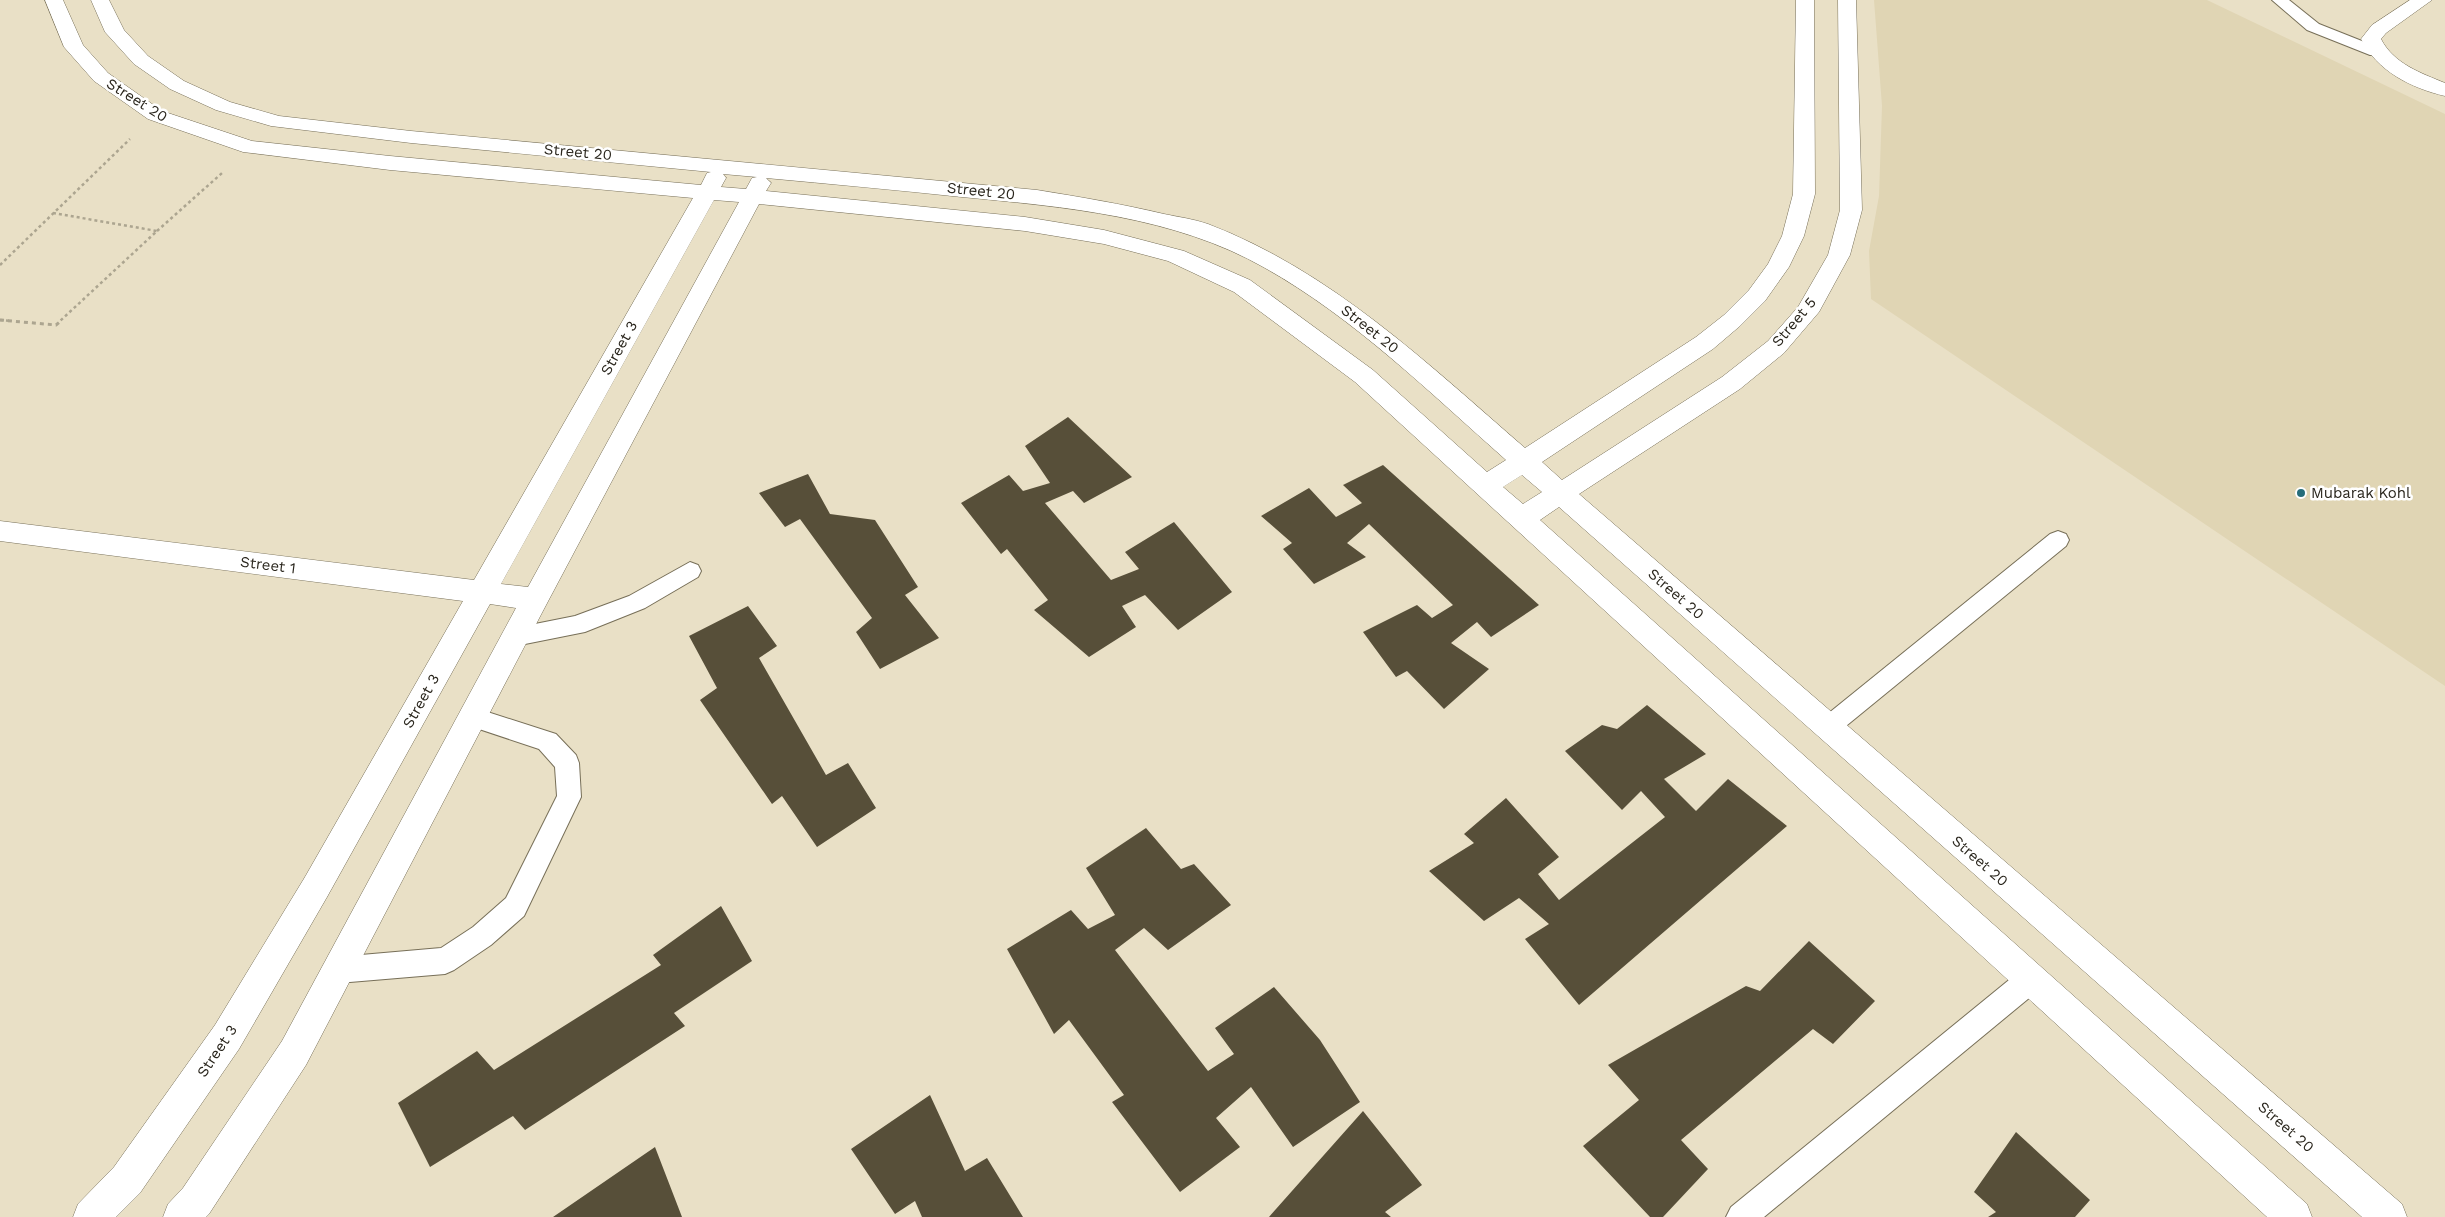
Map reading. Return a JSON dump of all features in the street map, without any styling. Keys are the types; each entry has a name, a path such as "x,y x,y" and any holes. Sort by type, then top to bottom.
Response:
{"street":[{"name":"Street 20","path":"54,0 74,47 101,77 155,115 250,147 390,163 1026,224 1104,237 1176,256 1242,286 1364,376 2294,1217"},
{"name":"Street 20","path":"100,0 115,32 141,60 177,84 223,106 278,122 411,137 1037,197 1118,210 1198,229 1272,262 1336,303 1400,353 1524,460 1826,728 2389,1217"},
{"path":"1485,486 1689,356 1736,316 1761,291 1779,265 1791,240 1803,200 1807,81 1805,0"},
{"name":"Street 5","path":"1521,518 1731,383 1776,346 1807,312 1839,255 1851,210 1847,0"},
{"path":"2423,0 2379,29 2371,39 2376,52 2393,66 2445,90"},
{"name":"Street 3","path":"91,1217 127,1180 228,1037 316,887 721,166"},
{"path":"181,1217 196,1201 294,1053 535,599 767,170"},
{"name":"Street 1","path":"0,532 535,599"}],"lane":[{"path":"2280,0 2313,27 2376,52"},
{"path":"1826,728 2058,540"},
{"path":"515,637 577,625 637,602 690,571"},
{"path":"338,970 444,961 482,936 516,907 569,797 567,763 546,741 472,717"},
{"path":"1741,1217 2030,980"}],"path":[{"path":"0,265 155,115"},
{"path":"0,320 56,326 250,147"},
{"path":"53,213 157,231"}],"shaded area":[{"name":"Mubarak Kohl","path":"1874,0 2207,0 2445,114 2445,686 1871,299 1869,251 1879,196 1882,106"}],"building":[{"path":"1068,417 1132,477 1084,503 1073,491 1045,503 1111,580 1139,569 1125,552 1174,522 1232,592 1178,630 1145,595 1122,606 1136,627 1089,657 1034,610 1048,600 1007,549 1001,554 961,503 1009,475 1023,491 1050,483 1025,446"},
{"path":"1383,465 1539,605 1491,637 1477,622 1451,643 1489,669 1444,709 1407,671 1396,677 1363,632 1417,605 1432,618 1453,605 1369,524 1347,543 1366,557 1314,584 1283,549 1292,543 1261,516 1309,488 1336,517 1362,503 1343,485"},
{"path":"808,474 830,514 875,520 918,587 905,595 939,638 880,669 856,632 872,618 800,519 785,527 759,493"},
{"path":"748,606 777,646 759,658 826,775 848,763 876,808 817,847 782,796 772,804 700,700 717,688 689,636"},
{"path":"1647,705 1706,754 1664,779 1696,811 1728,779 1787,826 1579,1005 1525,939 1549,924 1519,898 1484,921 1429,871 1474,843 1464,834 1506,798 1559,857 1538,874 1559,900 1665,817 1641,791 1622,810 1565,751 1602,725 1617,729"},
{"path":"1146,828 1181,869 1194,864 1231,905 1168,950 1144,928 1115,950 1208,1071 1234,1054 1215,1028 1274,987 1320,1040 1360,1102 1293,1147 1251,1087 1216,1118 1240,1147 1180,1192 1112,1102 1124,1095 1069,1020 1054,1034 1007,949 1071,910 1088,929 1115,915 1086,868"},
{"path":"721,906 752,961 674,1013 685,1026 525,1130 513,1116 430,1167 398,1103 477,1051 494,1070 661,965 653,955"},
{"path":"1809,941 1875,1001 1833,1044 1813,1029 1681,1140 1708,1169 1663,1217 1650,1217 1583,1146 1639,1100 1608,1065 1746,986 1760,991"},
{"path":"930,1095 965,1171 987,1158 1023,1217 922,1217 915,1201 895,1214 851,1149"},
{"path":"1363,1111 1422,1185 1385,1212 1391,1217 1269,1217"},
{"path":"2016,1132 2090,1200 2075,1217 1988,1217 1996,1212 1974,1192"},
{"path":"655,1147 682,1217 553,1217"}],"place":[{"name":"Mubarak Kohl","path":"2301,493"}]}
